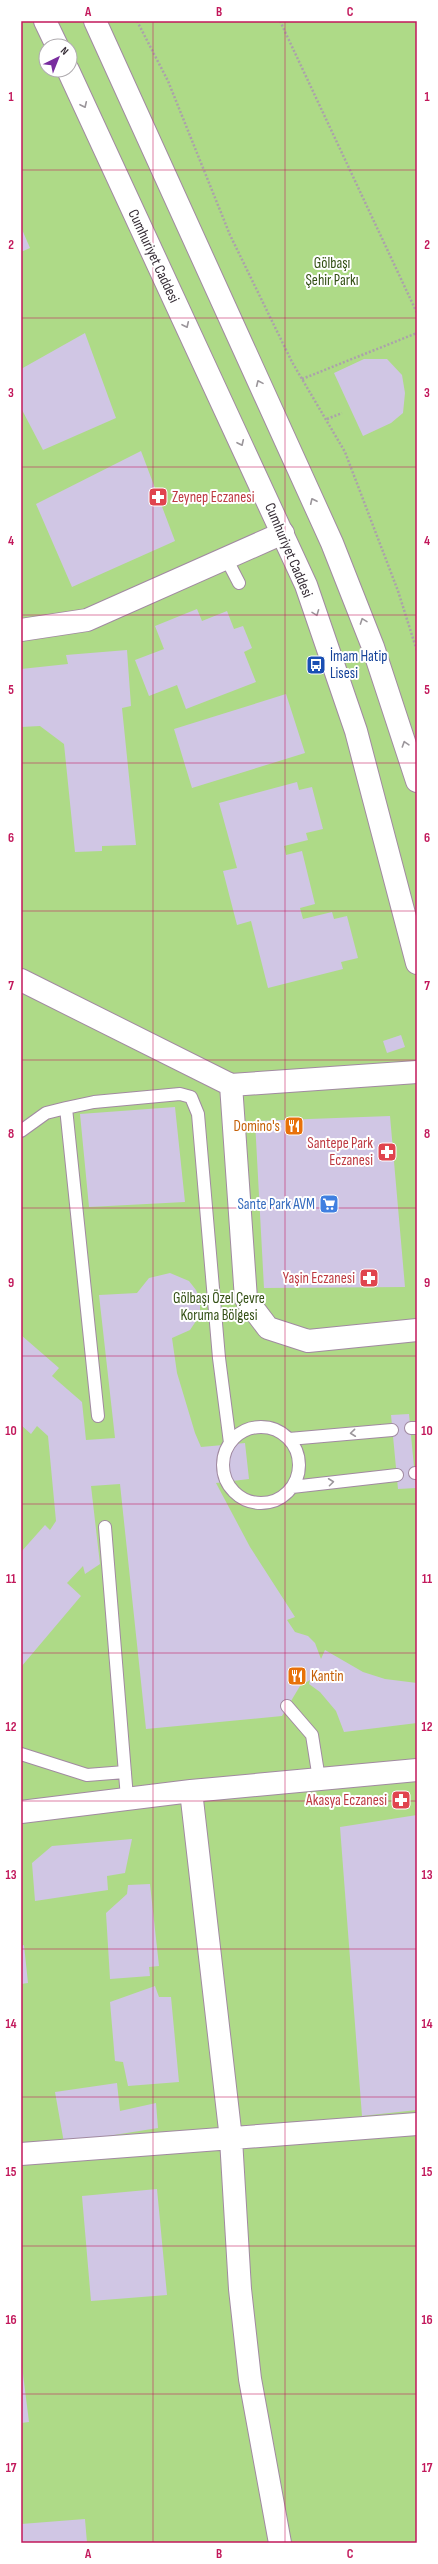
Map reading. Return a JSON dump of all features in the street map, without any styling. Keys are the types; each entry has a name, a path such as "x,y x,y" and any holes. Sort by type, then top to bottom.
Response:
{"street":[{"path":"45,21 53,38"},
{"path":"95,21 332,543 373,647 417,781"},
{"name":"Cumhuriyet Caddesi","path":"72,78 283,533 324,634 356,731 417,963"},
{"path":"21,630 87,620 283,533"},
{"path":"21,980 232,1085 376,1068 417,1072"},
{"path":"232,1085 246,1299 268,1328 308,1341 417,1330"},
{"path":"21,1812 191,1791 417,1770"},
{"path":"191,1791 231,2138 240,2289 250,2379 280,2543"},
{"path":"21,2154 417,2124"}],"lane":[{"path":"226,558 239,583"},
{"path":"21,1132 46,1112 94,1102 180,1094 191,1097 197,1107 219,1358 230,1443 223,1466 227,1481 236,1494 250,1501 266,1503 282,1497 292,1487 296,1480 299,1463 297,1454 289,1439 270,1428 258,1427 238,1434 230,1443"},
{"path":"66,1108 98,1416"},
{"path":"289,1439 392,1430"},
{"path":"292,1487 397,1475"},
{"path":"105,1527 127,1798"},
{"path":"287,1706 312,1735 319,1779"},
{"path":"21,1754 87,1775 125,1772"}],"path":[{"path":"137,21 168,81 230,235 302,379 327,419 345,452 398,591 417,651"},
{"path":"280,21 417,313"},
{"path":"302,379 417,333"},
{"path":"327,419 342,413"}],"green space":[{"name":"Gölbaşı Özel Çevre Koruma Bölgesi","path":"21,21 417,21 417,2543 21,2543"}],"building":[{"path":"21,227 30,248 21,252"},
{"path":"85,333 116,418 43,450 21,408 21,369"},
{"path":"364,359 387,359 402,375 405,393 403,413 391,423 363,436 334,373"},
{"path":"141,451 175,541 72,587 36,504"},
{"path":"197,609 202,621 227,611 234,629 243,626 252,648 244,652 256,682 186,709 177,685 149,696 135,660 164,649 155,626"},
{"path":"127,650 131,706 122,708 136,845 102,846 102,851 75,852 64,744 40,726 21,727 21,669 68,664 66,655"},
{"path":"286,694 305,753 192,788 174,729"},
{"path":"297,782 299,790 312,787 323,829 306,833 308,840 284,846 286,855 302,851 315,904 300,908 303,919 332,912 334,919 347,916 358,958 341,962 343,969 268,988 251,921 237,925 223,871 237,868 219,803"},
{"path":"401,1035 405,1047 387,1053 383,1041"},
{"path":"175,1107 185,1202 89,1207 80,1114"},
{"name":"Sante Park AVM","path":"390,1116 405,1287 264,1288 255,1121"},
{"path":"170,1273 189,1281 196,1290 200,1300 200,1311 190,1330 172,1338 177,1373 195,1433 201,1447 245,1443 249,1479 216,1483 250,1547 295,1617 287,1620 295,1632 308,1636 315,1643 321,1659 325,1650 363,1672 385,1679 417,1683 417,1723 344,1732 336,1711 320,1692 309,1684 310,1680 300,1686 282,1716 146,1729 120,1484 91,1486 100,1564 85,1574 83,1566 67,1583 81,1596 21,1667 21,1552 45,1525 50,1530 56,1521 48,1436 37,1426 31,1434 21,1425 21,1335 59,1368 52,1376 82,1402 86,1440 115,1438 99,1295 137,1293 149,1278"},
{"path":"409,1414 416,1488 398,1489 391,1415"},
{"path":"417,1815 417,2110 362,2116 340,1827"},
{"path":"132,1839 125,1873 107,1876 108,1890 35,1901 32,1863 52,1846"},
{"path":"150,1884 159,1966 149,1967 150,1976 110,1979 106,1913 127,1894 128,1885"},
{"path":"24,1945 28,1983 21,1984 21,1946"},
{"path":"155,1986 159,1997 171,1997 179,2082 128,2086 123,2062 115,2061 110,2002"},
{"path":"117,2083 120,2111 156,2103 158,2128 64,2143 55,2092"},
{"path":"157,2189 167,2295 91,2301 82,2196"},
{"path":"21,2358 29,2422 21,2423"},
{"path":"85,2519 87,2543 21,2543 21,2524"}],"place":[{"name":"Zeynep Eczanesi","path":"158,497"},
{"name":"İmam Hatip Lisesi","path":"316,665"},
{"name":"Domino's","path":"294,1126"},
{"name":"Santepe Park Eczanesi","path":"387,1152"},
{"name":"Sante Park AVM","path":"329,1204"},
{"name":"Yaşin Eczanesi","path":"369,1278"},
{"name":"Kantin","path":"297,1676"},
{"name":"Akasya Eczanesi","path":"401,1800"}],"park label":[{"name":"Gölbaşı Şehir Parkı","path":"332,272"}]}
